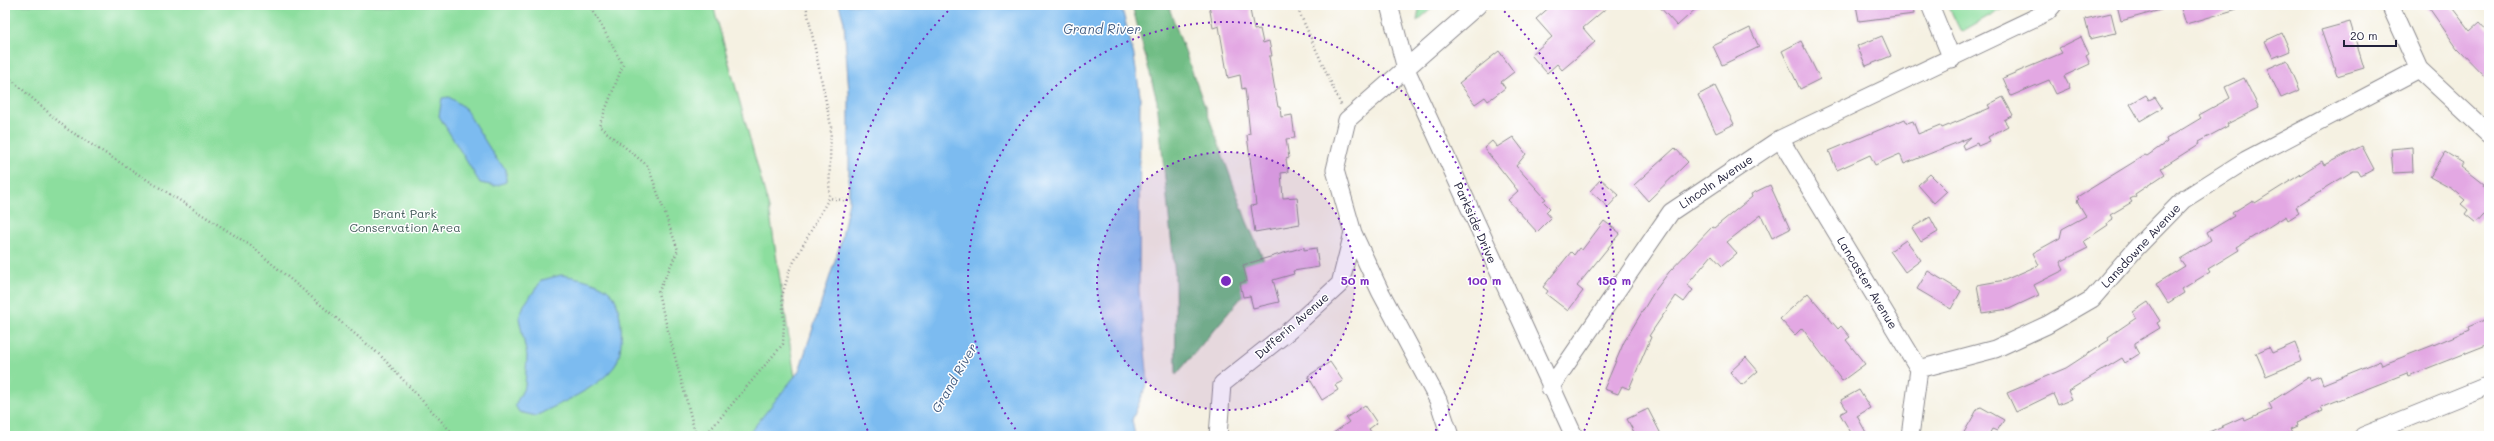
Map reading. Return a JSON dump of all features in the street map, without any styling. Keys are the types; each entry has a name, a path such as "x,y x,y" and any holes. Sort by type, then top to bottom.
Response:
{"street":[{"name":"Parkside Drive","path":"1389,5 1406,69 1550,388 1574,436"},
{"path":"1450,436 1438,400 1380,291 1353,233 1335,170 1347,120 1478,5"},
{"path":"1930,5 1952,59"},
{"name":"Lincoln Avenue","path":"1550,388 1671,212 1780,139 1952,59 2047,12 2053,5"},
{"path":"2390,5 2418,69 2489,134"},
{"name":"Lansdowne Avenue","path":"1919,369 1995,349 2047,325 2092,299 2137,247 2183,200 2246,160 2418,69"},
{"name":"Lancaster Avenue","path":"1780,139 1919,369"},
{"name":"Dufferin Avenue","path":"1218,436 1222,384 1290,330 1340,284 1353,233"},
{"path":"1910,436 1919,369"},
{"path":"2363,436 2489,385"}],"path":[{"path":"590,5 623,65 599,126 648,166 678,250 658,292 696,436"},
{"path":"705,436 782,344 784,322 782,296 790,268 829,198 831,126 806,5"},
{"path":"1296,5 1347,120"},
{"path":"5,74 67,129 250,245 381,356 455,436"},
{"path":"829,198 849,201"}],"green space":[{"name":"Brant Park Conservation Area","path":"5,5 713,5 769,208 804,436 5,436"},
{"path":"1132,5 1168,5 1247,222 1267,267 1176,375 1175,275 1157,101"},
{"path":"1420,5 1436,5 1417,21"},
{"path":"1948,5 2008,5 1961,32"}],"water":[{"name":"Grand River","path":"839,5 1121,5 1134,56 1140,95 1139,291 1148,381 1132,420 1135,436 747,436 799,371 841,242 849,201 849,93 844,22"},
{"path":"449,97 464,107 497,160 506,169 506,182 495,186 480,183 439,116 442,98"},
{"path":"561,275 596,283 612,294 618,309 621,330 618,360 607,375 578,395 536,416 519,412 515,405 525,386 527,356 519,318 524,305 542,280"}],"building":[{"path":"1209,5 1249,5 1254,30 1260,29 1263,43 1269,41 1272,56 1269,56 1278,107 1280,107 1281,117 1292,115 1295,138 1286,139 1289,158 1286,159 1288,172 1281,173 1283,198 1297,197 1300,224 1255,232 1251,206 1256,205 1247,135 1250,134 1245,88 1242,89 1240,75 1228,78 1219,26 1213,28"},
{"path":"1552,5 1610,5 1583,28 1595,42 1562,70 1557,64 1547,73 1531,55 1552,37 1536,19"},
{"path":"1658,5 1700,5 1677,26"},
{"path":"1856,5 1913,5 1914,14 1859,21"},
{"path":"2117,5 2164,5 2164,9 2121,21"},
{"path":"2180,5 2237,5 2237,9 2186,24"},
{"path":"2427,5 2450,5 2470,31 2480,22 2489,32 2489,81 2457,48"},
{"path":"2111,13 2116,33 2090,39 2085,19"},
{"path":"2350,22 2364,68 2337,76 2321,30"},
{"path":"1750,28 1759,47 1722,65 1713,46"},
{"path":"2282,33 2290,51 2273,58 2265,41"},
{"path":"1882,36 1891,56 1866,66 1857,46"},
{"path":"2081,37 2089,54 2086,56 2090,64 2064,76 2070,88 2056,94 2049,80 2011,96 2003,78 2062,53 2059,48"},
{"path":"1801,41 1820,79 1800,89 1782,51"},
{"path":"1499,51 1514,72 1501,82 1505,88 1488,101 1485,97 1475,104 1459,83"},
{"path":"2287,60 2300,90 2281,98 2267,69"},
{"path":"2244,78 2259,108 2227,124 2228,126 2198,142 2199,144 2161,168 2165,174 2135,194 2136,196 2130,199 2132,202 2110,215 2113,219 2107,223 2108,225 2084,241 2088,248 2060,262 2064,270 2034,285 2039,295 2009,309 1982,313 1977,285 2005,280 2039,265 2033,253 2060,238 2062,229 2086,216 2077,201 2079,199 2077,197 2145,155 2147,156 2167,142 2166,139 2201,118 2199,115 2230,98 2225,87"},
{"path":"1715,86 1734,124 1716,133 1698,95"},
{"path":"2146,95 2149,100 2155,97 2162,108 2140,121 2130,104"},
{"path":"2003,97 2013,115 2004,120 2008,126 1988,137 1990,141 1978,146 1977,143 1964,149 1962,145 1971,137 1904,164 1900,154 1875,165 1870,155 1837,170 1829,151 1905,119 1907,123 1913,121 1918,134 1940,125 1942,128 1990,108 1988,105"},
{"path":"1513,137 1526,154 1516,166 1546,199 1543,201 1550,208 1546,212 1551,218 1537,232 1508,200 1518,191 1484,148 1492,141 1497,147"},
{"path":"2362,146 2374,169 2361,176 2358,171 2353,171 2295,207 2299,213 2288,220 2286,216 2237,247 2239,250 2208,269 2210,272 2182,289 2184,293 2168,303 2156,284 2185,266 2180,259 2211,240 2207,232 2234,216 2232,213 2253,200 2255,203 2322,161 2324,165"},
{"path":"2412,147 2413,172 2393,173 2391,149"},
{"path":"1675,148 1688,162 1648,201 1634,185"},
{"path":"2445,152 2463,163 2461,166 2484,184 2483,186 2489,191 2489,208 2476,223 2465,214 2468,210 2461,204 2465,200 2452,189 2430,177"},
{"path":"1930,174 1947,191 1934,203 1918,185"},
{"path":"1601,179 1619,195 1608,207 1590,191"},
{"path":"1770,185 1790,229 1772,238 1761,215 1727,242 1737,253 1722,266 1712,255 1687,285 1693,290 1684,302 1676,296 1649,336 1651,337 1629,389 1622,386 1618,394 1604,389 1624,342 1654,292 1669,272 1712,227 1714,228 1752,197 1751,194"},
{"path":"1930,217 1938,232 1921,242 1912,228"},
{"path":"1604,221 1620,233 1577,286 1583,291 1568,311 1546,294 1548,291 1543,287 1571,252 1574,255 1579,248 1582,250"},
{"path":"1906,240 1921,260 1905,272 1890,251"},
{"path":"1304,247 1304,250 1316,248 1319,267 1293,271 1294,274 1273,280 1279,302 1253,308 1250,296 1243,297 1240,283 1247,281 1243,265"},
{"path":"1928,271 1961,291 1951,309 1917,289"},
{"path":"1808,293 1838,329 1841,326 1850,337 1846,340 1865,364 1842,381 1802,328 1795,335 1780,319"},
{"path":"2148,302 2160,321 2157,323 2160,328 2135,343 2135,347 2139,354 2125,363 2122,358 2068,391 2072,399 2058,405 2053,394 2016,412 2007,393 2066,368 2109,340 2108,337 2136,318 2133,312"},
{"path":"2489,318 2489,344 2408,376 2407,373 2321,407 2323,411 2296,423 2297,426 2290,429 2292,432 2282,436 2200,436 2243,417 2245,421 2272,409 2269,403 2309,377 2310,380 2320,376 2323,384 2380,361 2382,365 2469,330 2468,327"},
{"path":"2295,343 2302,361 2266,376 2256,353 2269,347 2272,353"},
{"path":"1746,357 1758,371 1742,385 1730,372"},
{"path":"1330,362 1343,381 1335,385 1338,390 1322,400 1308,376"},
{"path":"1859,390 1870,408 1857,416 1868,436 1853,436 1840,414 1847,410 1841,400"},
{"path":"1365,405 1377,423 1369,429 1374,436 1329,436 1349,422 1346,418"},
{"path":"1981,407 2004,420 1997,431 1992,429 1988,436 1962,436 1978,408"},
{"path":"1648,409 1662,436 1636,436 1627,419"}]}
